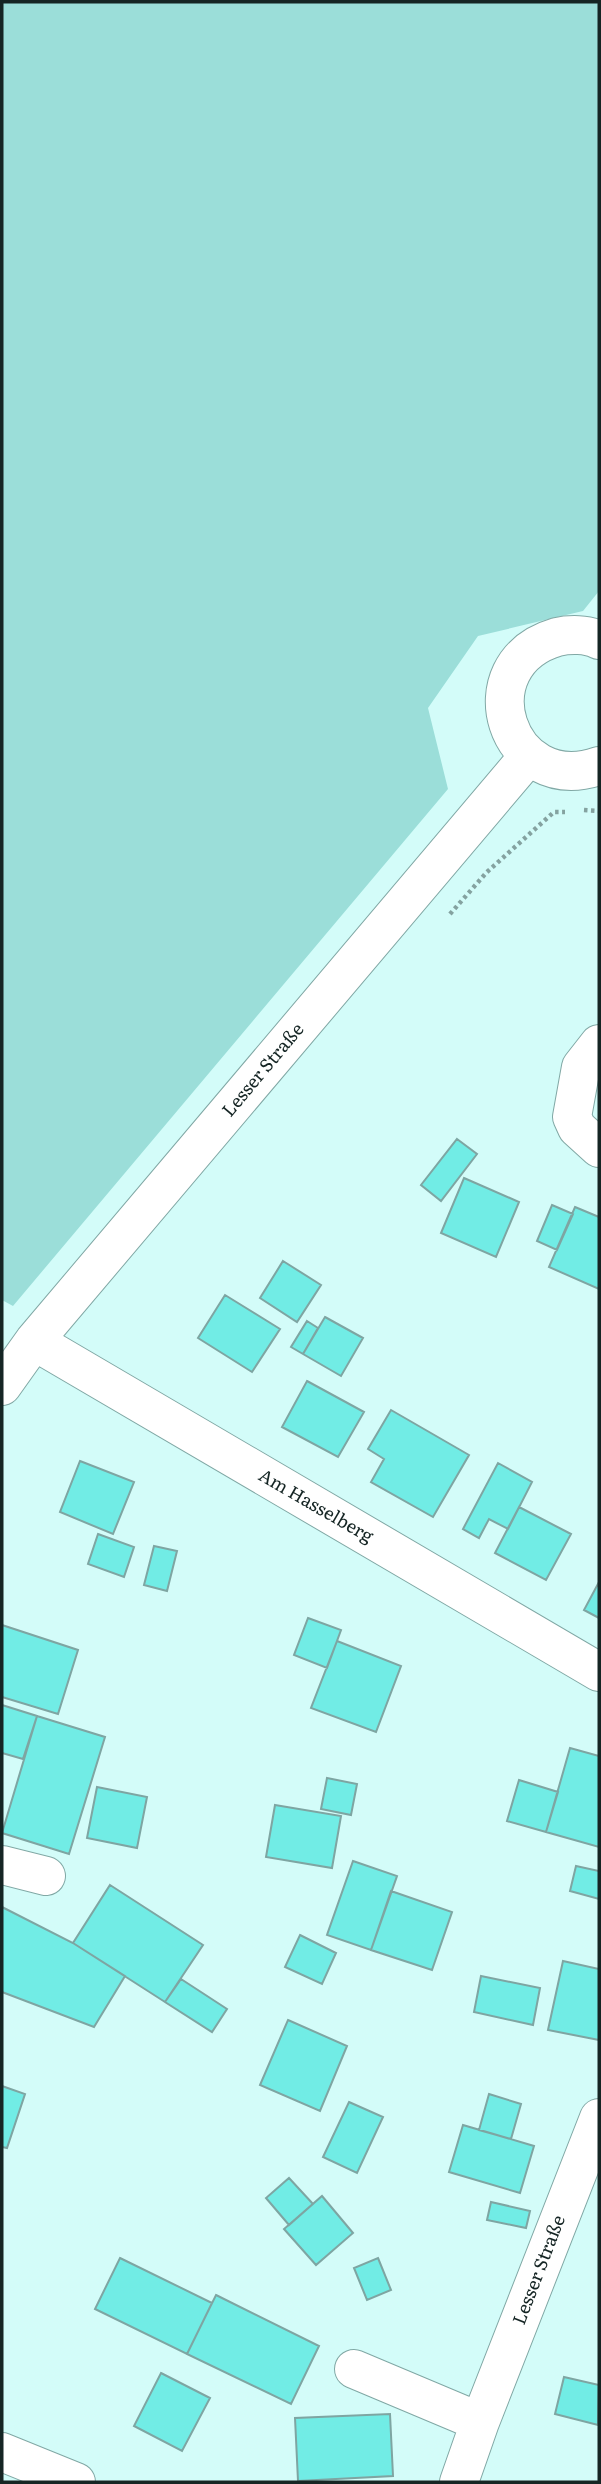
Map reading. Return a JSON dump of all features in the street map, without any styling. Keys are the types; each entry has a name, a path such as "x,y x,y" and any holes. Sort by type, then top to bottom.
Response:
{"street":[{"path":"599,640 568,634 542,642 520,659 507,682 504,709 511,736 528,757 554,770 582,772 599,766"},
{"name":"Lesser Straße","path":"2,1386 34,1341 528,757"},
{"path":"599,1044 581,1067 572,1117 577,1128 599,1148"},
{"name":"Am Hasselberg","path":"34,1341 599,1672"},
{"path":"2,1865 46,1876"},
{"name":"Lesser Straße","path":"459,2482 599,2118"},
{"path":"354,2369 480,2422"},
{"path":"2,2452 76,2482"}],"shaded area":[{"path":"2,2 599,2 599,591 583,611 478,636 428,708 448,789 13,1306 2,1300"}],"building":[{"path":"457,1139 477,1154 441,1201 421,1185"},
{"path":"464,1178 519,1202 496,1257 441,1233"},
{"path":"552,1205 573,1214 557,1250 537,1241"},
{"path":"575,1207 599,1217 599,1289 549,1267"},
{"path":"283,1261 321,1285 297,1322 260,1298"},
{"path":"225,1295 280,1329 252,1372 198,1338"},
{"path":"325,1317 363,1338 341,1376 303,1354"},
{"path":"307,1321 318,1328 303,1354 291,1347"},
{"path":"307,1381 364,1412 338,1457 282,1427"},
{"path":"391,1410 469,1455 433,1517 371,1482 384,1459 368,1449"},
{"path":"80,1461 134,1482 113,1534 60,1512"},
{"path":"498,1463 532,1482 508,1529 489,1519 479,1538 463,1529"},
{"path":"519,1507 571,1534 546,1580 495,1553"},
{"path":"98,1534 134,1547 124,1577 88,1564"},
{"path":"154,1546 177,1551 167,1591 144,1585"},
{"path":"599,1582 599,1618 584,1610"},
{"path":"308,1618 341,1630 327,1668 294,1655"},
{"path":"2,1625 78,1650 58,1714 2,1697"},
{"path":"337,1641 401,1666 376,1732 311,1708"},
{"path":"2,1705 37,1716 23,1759 2,1753"},
{"path":"37,1716 105,1737 69,1854 2,1833"},
{"path":"570,1748 599,1756 599,1847 546,1832"},
{"path":"327,1778 357,1784 351,1815 321,1809"},
{"path":"519,1780 558,1792 546,1832 507,1821"},
{"path":"97,1787 147,1797 137,1848 87,1838"},
{"path":"275,1805 341,1816 332,1868 266,1857"},
{"path":"353,1861 397,1876 371,1950 327,1935"},
{"path":"576,1866 599,1871 599,1899 570,1891"},
{"path":"110,1885 203,1945 165,2002 73,1943"},
{"path":"391,1891 452,1912 432,1970 371,1950"},
{"path":"2,1907 73,1943 125,1976 94,2027 2,1992"},
{"path":"300,1935 336,1953 322,1984 285,1967"},
{"path":"563,1961 599,1969 599,2040 548,2030"},
{"path":"481,1976 540,1988 533,2025 474,2012"},
{"path":"181,1979 227,2009 212,2032 165,2002"},
{"path":"288,2020 347,2046 320,2111 260,2085"},
{"path":"2,2086 25,2094 7,2148 2,2147"},
{"path":"489,2094 521,2104 511,2139 479,2130"},
{"path":"349,2102 383,2117 357,2173 323,2157"},
{"path":"463,2125 534,2146 520,2193 449,2172"},
{"path":"289,2178 313,2204 289,2225 266,2198"},
{"path":"322,2196 353,2233 316,2265 284,2229"},
{"path":"491,2202 530,2211 526,2228 487,2220"},
{"path":"120,2258 212,2303 187,2354 95,2309"},
{"path":"378,2258 391,2290 367,2300 354,2268"},
{"path":"216,2295 319,2346 291,2404 187,2354"},
{"path":"161,2373 210,2398 182,2451 134,2426"},
{"path":"564,2377 599,2385 598,2425 555,2414"},
{"path":"390,2414 393,2476 298,2481 295,2418"}]}
